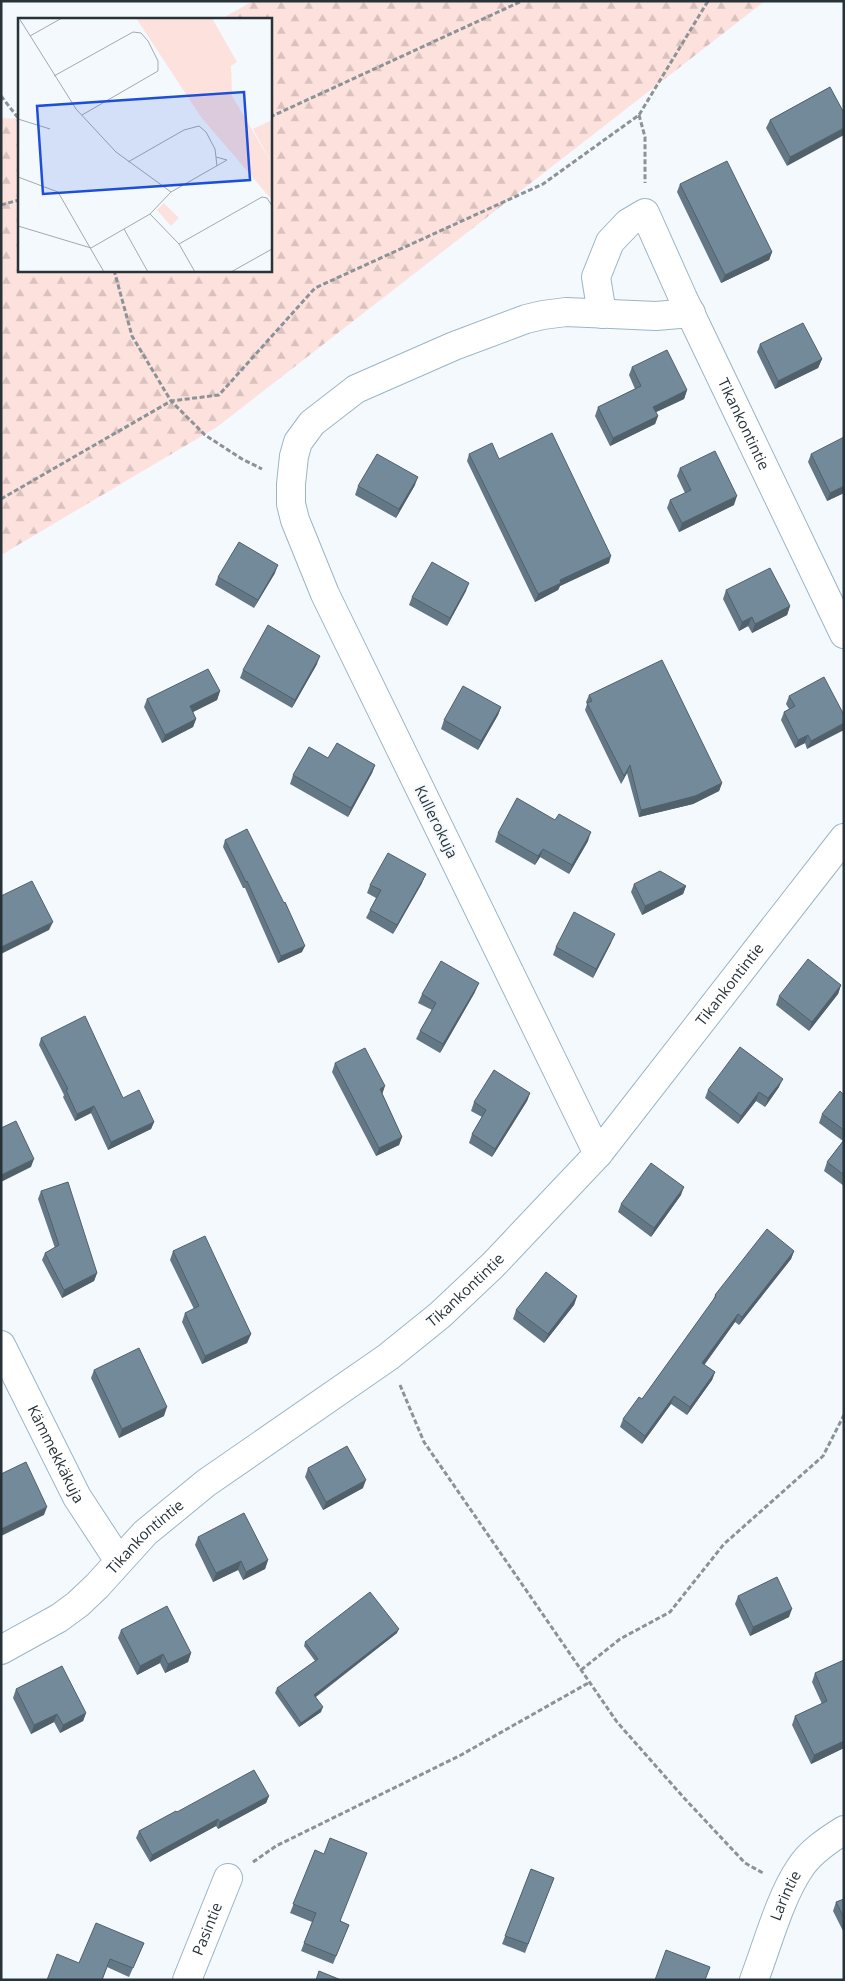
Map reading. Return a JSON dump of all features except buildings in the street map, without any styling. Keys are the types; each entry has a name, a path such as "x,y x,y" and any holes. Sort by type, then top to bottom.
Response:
{"street":[{"name":"Tikankontintie","path":"645,214 844,634"},
{"path":"602,314 596,277 610,242 628,223 645,214"},
{"name":"Kullerokuja","path":"598,1154 325,594 295,520 291,504 294,456 298,442 312,423 356,389 454,346 526,319 566,312 648,317 691,313"},
{"name":"Tikankontintie","path":"1,1650 59,1618 97,1586 145,1533 206,1482 388,1357 440,1315 493,1264 598,1154 844,838"},
{"name":"Kämmekkäkuja","path":"1,1345 78,1497 118,1561"},
{"name":"Larintie","path":"754,1980 788,1888 800,1867 812,1853 844,1830"},
{"name":"Pasintie","path":"187,1980 228,1878"}],"path":[{"path":"271,117 522,1"},
{"path":"1,499 171,401 219,395 315,288 543,184 639,115 708,1"},
{"path":"1,96 18,118"},
{"path":"639,115 645,137 645,214"},
{"path":"1,206 18,200"},
{"path":"114,271 132,336 171,401 205,435 242,459 291,484"},
{"path":"388,1357 424,1442 616,1722 745,1863 788,1888"},
{"path":"581,1670 620,1639 670,1612 724,1544 823,1456 844,1415"},
{"path":"228,1878 276,1846 460,1755 590,1682"}],"green space":[{"path":"253,1 765,1 217,427 1,555 1,118 18,119 18,271 271,271 271,18 223,18"}]}
